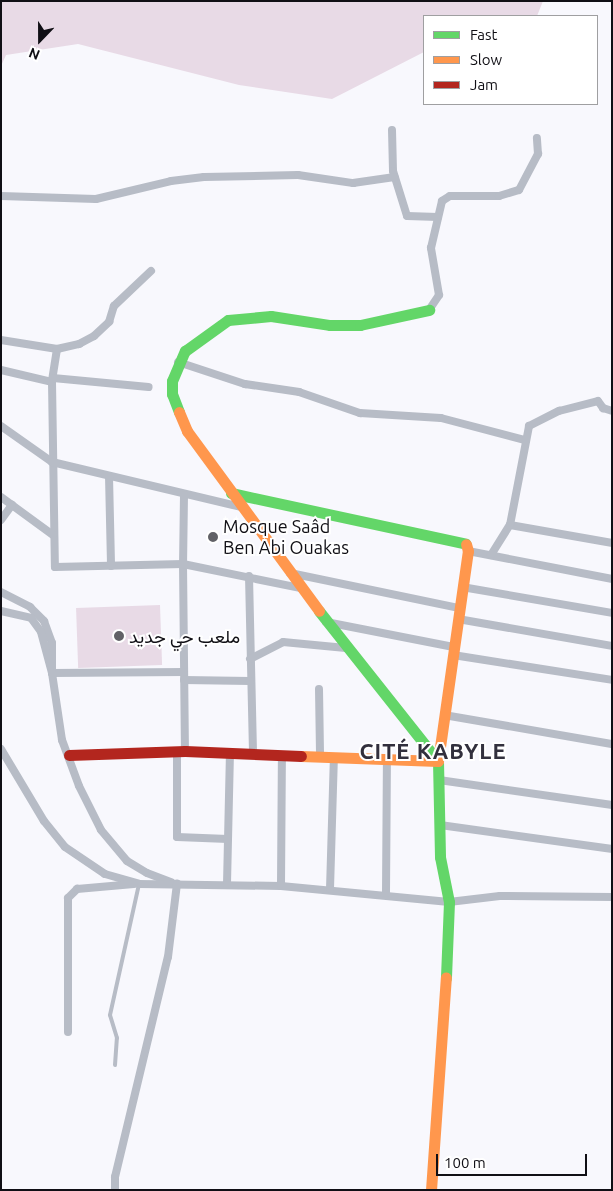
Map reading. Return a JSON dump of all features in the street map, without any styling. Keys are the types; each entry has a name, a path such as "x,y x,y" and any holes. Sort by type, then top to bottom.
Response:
{"street":[{"path":"392,130 395,177 406,216 438,217"},
{"path":"438,761 346,648 240,506 177,412 172,388 178,362 196,341 228,320 271,316 330,325 360,325 430,310 439,295 431,260 442,201 450,196 499,196 519,190 538,154 537,138"},
{"path":"1,196 96,199 171,181 204,177 298,175 353,183 395,177"},
{"path":"1,340 58,349 94,336 108,322 114,306 151,271"},
{"path":"58,349 53,380 52,462 55,567 183,564 249,576 300,588"},
{"path":"178,362 245,384 299,392 360,413 441,418 525,440"},
{"path":"1,370 53,380 149,386"},
{"path":"491,555 510,525 529,426 559,411 598,401 603,408 612,411"},
{"path":"1,426 52,462 184,495 240,506"},
{"path":"108,476 111,566"},
{"path":"231,493 465,542 468,551 438,761 440,857 449,902 444,1026 432,1190"},
{"path":"184,495 184,676 177,837 228,839"},
{"path":"1,497 53,535"},
{"path":"1,520 12,505"},
{"path":"510,525 612,544"},
{"path":"468,551 612,579"},
{"path":"290,573 459,614 612,646"},
{"path":"249,576 253,754"},
{"path":"462,587 612,613"},
{"path":"1,592 30,607 44,621 52,642 52,673 62,740 79,786 101,830 126,861 147,873 176,884"},
{"path":"1,611 23,614 36,623 52,673"},
{"path":"326,622 453,651 612,680"},
{"path":"250,659 283,642 346,648"},
{"path":"52,673 184,676 250,681"},
{"path":"319,688 320,756"},
{"path":"444,715 612,744"},
{"path":"1,748 44,821 65,847 105,874 139,884"},
{"path":"69,755 181,752 438,761"},
{"path":"227,884 230,753"},
{"path":"281,886 282,755"},
{"path":"330,889 334,757"},
{"path":"386,893 387,758"},
{"path":"439,780 612,805"},
{"path":"440,825 612,849"},
{"path":"68,1032 68,898 77,889 139,884 227,884 386,893 449,902 500,896 612,897"},
{"path":"115,1190 115,1176 168,957 176,884"}],"lane":[{"path":"115,1065 117,1038 110,1015 139,884"}],"shaded area":[{"path":"1,1 543,1 537,15 423,15 423,53 332,99 239,85 78,44 6,55 1,66"},
{"name":"ملعب حي جديد","path":"160,605 162,665 78,668 76,608"}],"traffic: fast":[{"path":"179,412 172,394 172,381 185,351 228,320 271,316 330,325 360,325 429,310"},
{"path":"231,493 466,544"},
{"path":"319,611 438,761 440,857 449,902 446,978"}],"traffic: slow":[{"path":"179,412 187,431 319,611"},
{"path":"301,756 438,761 468,551 466,544"},
{"path":"431,1190 446,978"}],"traffic: jam":[{"path":"69,755 185,751 301,756"}],"place":[{"name":"Mosque Saâd Ben Abi Ouakas","path":"213,537"},
{"name":"ملعب حي جديد","path":"119,636"}],"district":[{"name":"CITÉ KABYLE","path":"433,751"}]}
